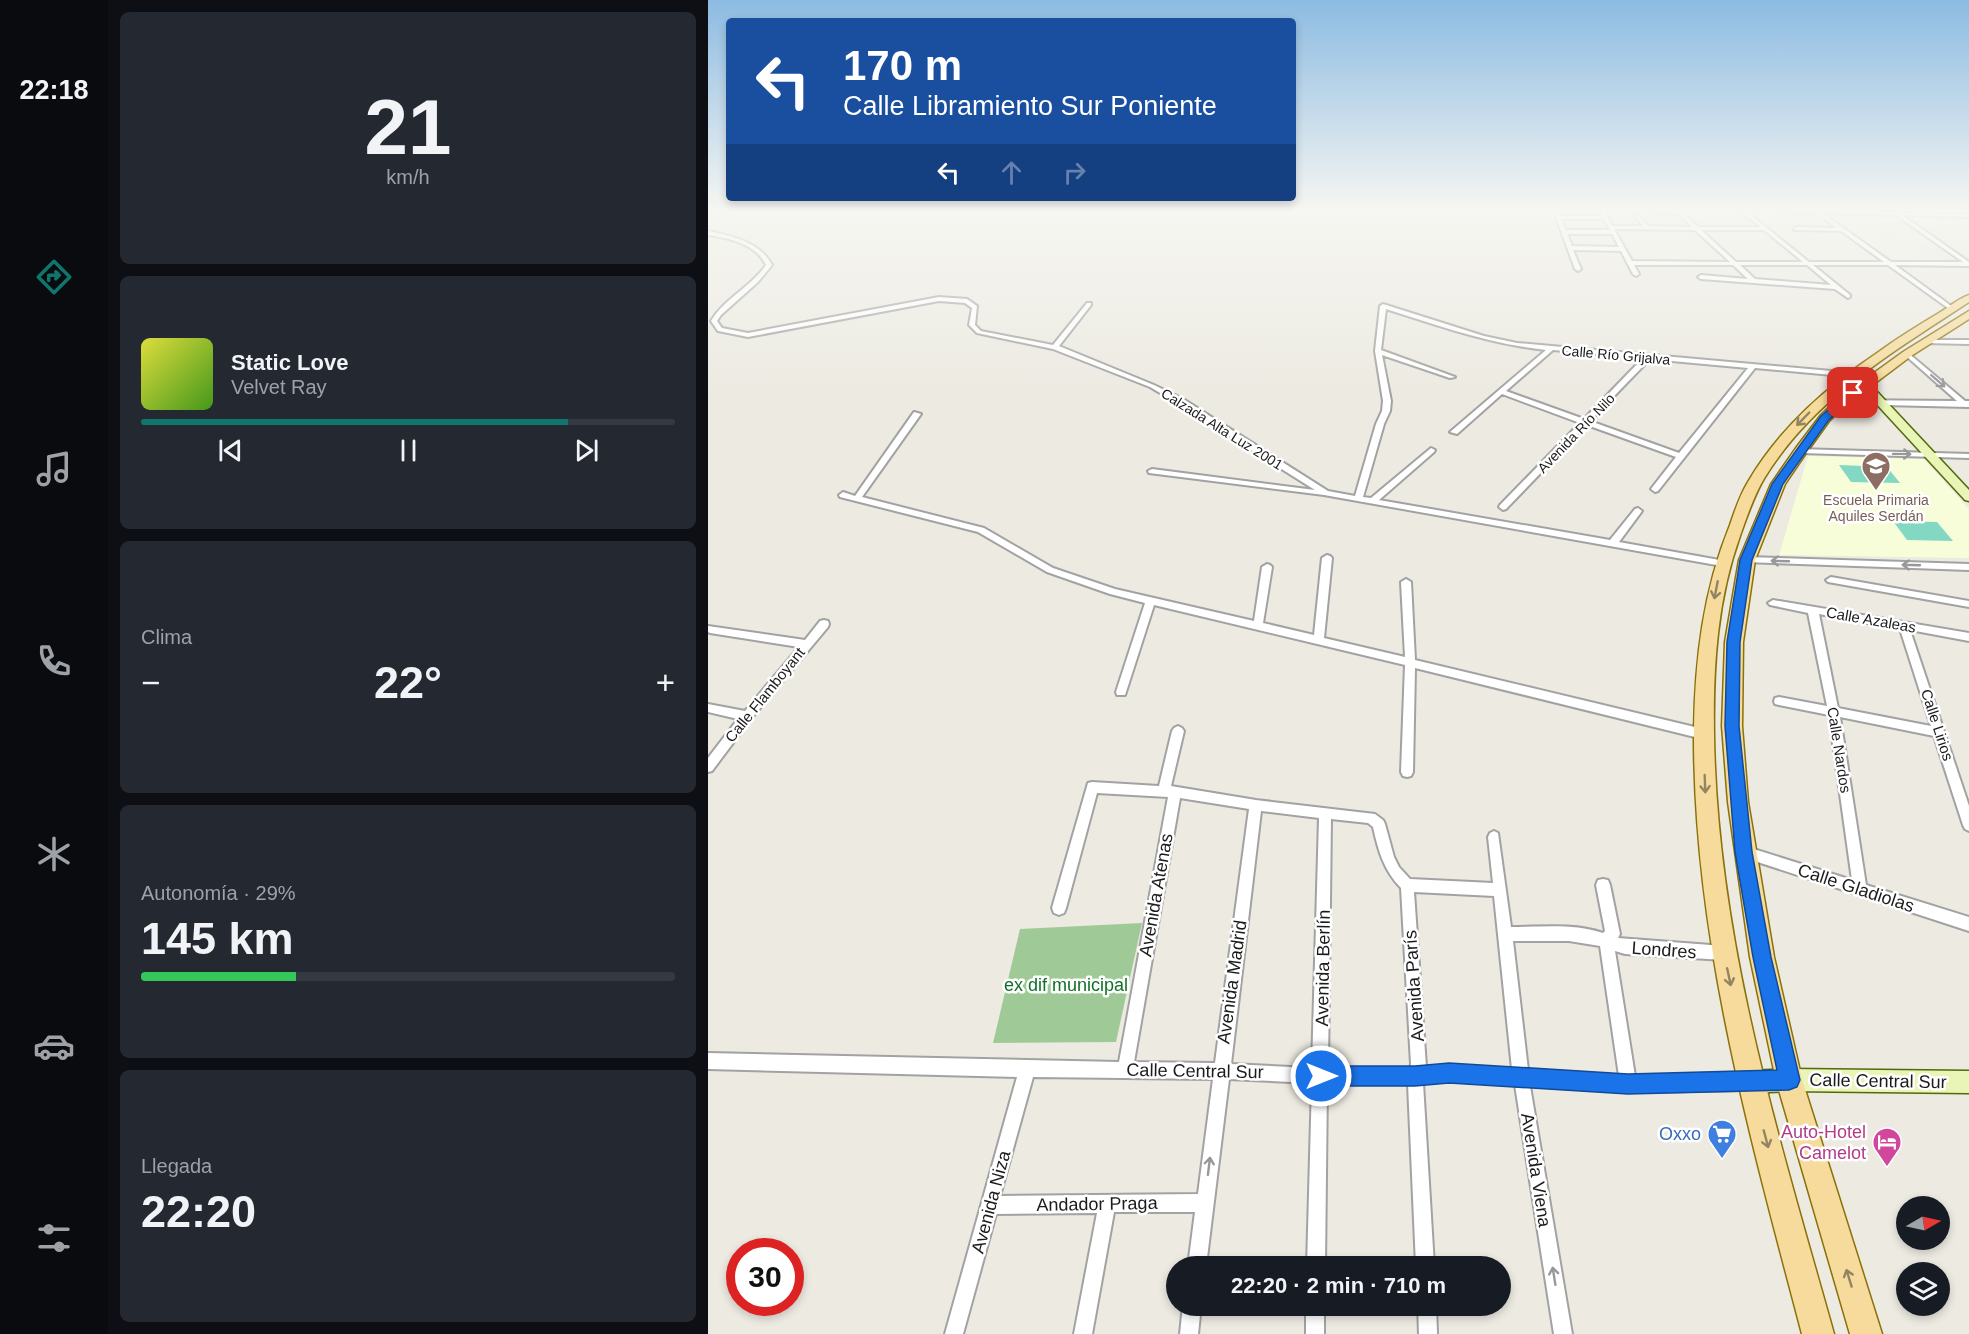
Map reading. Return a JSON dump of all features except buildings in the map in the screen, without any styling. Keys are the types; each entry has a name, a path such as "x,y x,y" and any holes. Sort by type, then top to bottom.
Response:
{"main road":[{"path":"1818,1334 1751,1082 1724,953 1706,827 1703,734 1706,644 1722,563 1756,480 1795,427 1838,386 1859,380 1907,354 1963,316 1969,298"},
{"path":"1866,1334 1789,1080 1762,957 1744,852 1732,726 1734,642 1746,560 1778,484 1801,451 1825,418 1842,402 1859,380 1963,316"}],"street":[{"name":"Calzada Alta Luz 2001","path":"766,271 717,316 714,321 720,330 748,335 939,299 967,301 975,307 972,324 979,332 1055,347 1111,368 1171,396 1326,493 1722,563"},
{"path":"1743,271 1754,281"},
{"path":"1818,271 1848,296"},
{"path":"1900,271 1963,316"},
{"path":"1701,277 1837,287"},
{"path":"1055,347 1089,304"},
{"name":"Calle Río Grijalva","path":"1378,351 1383,306 1483,338 1551,349 1753,366 1859,380"},
{"path":"1925,342 1969,342"},
{"path":"1454,432 1551,349"},
{"path":"1359,499 1380,424 1386,411 1387,401 1378,351 1452,377"},
{"path":"1907,354 1967,404"},
{"name":"Avenida Río Nilo","path":"1503,507 1587,423 1648,357"},
{"path":"1655,489 1753,366"},
{"path":"1859,380 1969,497"},
{"path":"1502,392 1680,456"},
{"path":"1842,402 1967,404"},
{"path":"857,499 917,414"},
{"path":"1373,501 1431,450"},
{"path":"1801,451 1969,456"},
{"path":"1152,471 1326,493"},
{"path":"843,495 981,530 1050,570 1092,586 1703,734"},
{"path":"1612,544 1638,511"},
{"path":"1319,640 1327,558"},
{"path":"1746,560 1969,567"},
{"path":"1258,626 1267,567"},
{"path":"1831,580 1969,604"},
{"path":"1406,582 1410,662 1407,772"},
{"path":"1120,692 1150,601"},
{"name":"Calle Azaleas","path":"1773,603 1969,637"},
{"name":"Calle Nardos","path":"1813,610 1834,713 1860,890"},
{"name":"Calle Flamboyant","path":"708,767 805,644 824,624"},
{"name":"Calle Lirios","path":"1904,626 1969,825"},
{"path":"710,629 805,644"},
{"path":"1779,702 1940,732"},
{"path":"708,708 747,716"},
{"name":"Avenida Atenas","path":"1125,1070 1178,731"},
{"path":"1059,908 1092,787 1169,791 1256,805 1371,818 1379,824 1387,860 1394,873 1407,885 1500,890"},
{"name":"Avenida Madrid","path":"1198,1256 1256,805"},
{"name":"Avenida Berlín","path":"1316,1256 1325,814"},
{"name":"Avenida Viena","path":"1494,837 1521,1077 1563,1334"},
{"name":"Calle Gladiolas","path":"1744,852 1969,924"},
{"name":"Avenida París","path":"1407,885 1419,1064 1415,1076 1424,1256"},
{"path":"1603,885 1613,934 1606,939 1628,1084"},
{"name":"Londres","path":"1505,934 1587,935 1606,939 1625,948 1724,953"},
{"name":"Calle Central Sur","path":"708,1061 1221,1071 1321,1076 1415,1076 1449,1073 1628,1084 1789,1080 1969,1082"},
{"name":"Avenida Niza","path":"954,1334 1027,1069"},
{"name":"Andador Praga","path":"990,1205 1204,1203"},
{"path":"1083,1334 1107,1205"},
{"path":"1189,1334 1191,1316"},
{"path":"1315,1316 1315,1334"},
{"path":"1427,1316 1428,1334"}],"shaded area":[{"path":"1808,456 1924,459 1969,509 1969,558 1779,555"}],"green space":[{"path":"1839,465 1887,467 1900,483 1851,482"},
{"path":"1893,521 1937,522 1953,541 1907,540"},
{"name":"ex dif municipal","path":"1142,923 1116,1042 993,1043 1020,929"}],"place":[{"name":"Escuela Primaria Aquiles Serdán","path":"1876,492"},
{"name":"Oxxo","path":"1722,1160"},
{"name":"Auto-Hotel Camelot","path":"1887,1168"}],"route":[{"path":"1321,1076 1415,1076 1449,1073 1628,1084 1789,1080 1762,957 1744,852 1732,726 1734,642 1746,560 1778,484 1825,418 1853,393"}]}
